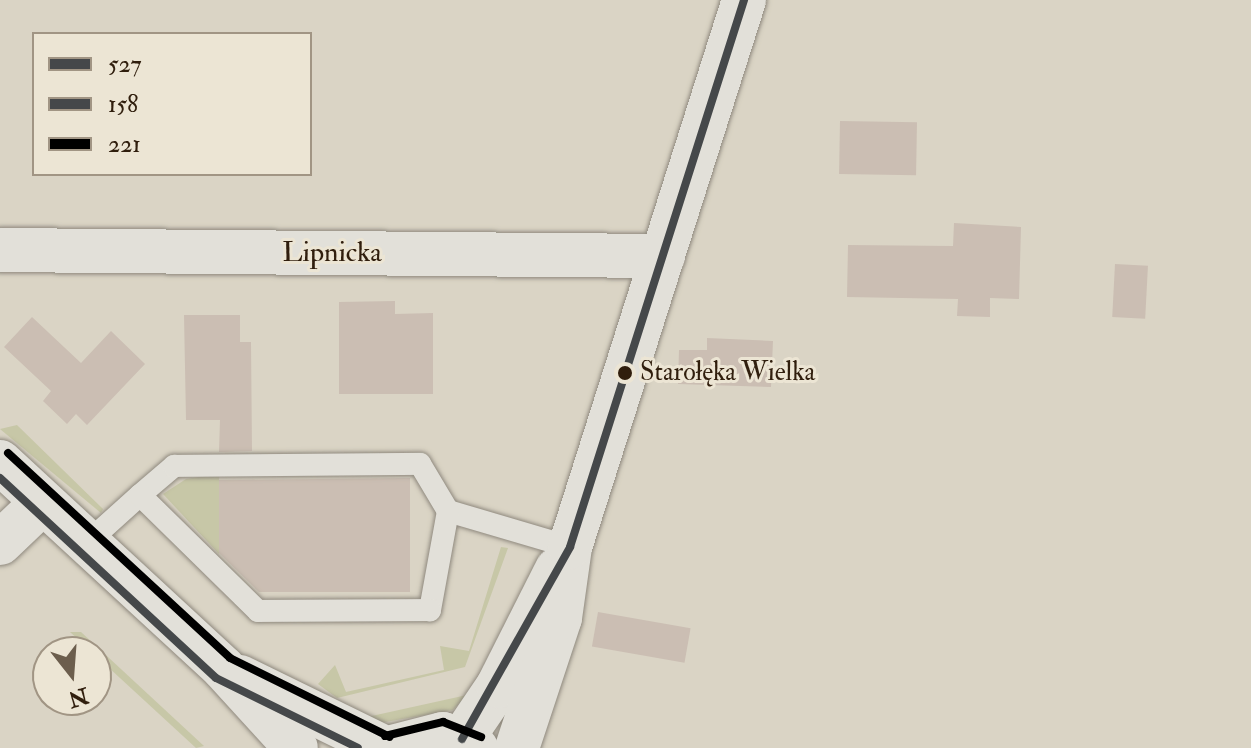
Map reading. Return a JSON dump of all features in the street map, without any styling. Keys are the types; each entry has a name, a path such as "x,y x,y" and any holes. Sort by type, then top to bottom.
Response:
{"street":[{"path":"223,668 387,748 423,734 469,744 570,547 744,0"},
{"name":"Lipnicka","path":"0,250 663,256"},
{"path":"0,462 223,668 296,748"},
{"path":"0,543 43,502"},
{"path":"517,748 560,618 570,547"}],"lane":[{"path":"88,542 140,495 174,466 420,464 448,511 430,610 258,611 140,495"},
{"path":"448,511 570,547"}],"green space":[{"path":"17,425 103,509 101,513 0,429"},
{"path":"219,474 219,554 163,494 186,479"},
{"path":"501,547 508,548 465,667 337,698 318,684 335,665 346,692 444,670 440,646 469,651"},
{"path":"70,632 81,632 85,636 74,636"},
{"path":"112,661 204,746 196,748 112,671"},
{"path":"467,695 453,710 380,723 358,719"}],"building":[{"path":"840,121 917,122 916,175 839,174"},
{"path":"954,223 1021,227 1019,299 990,298 990,317 957,316 958,299 847,297 848,245 953,246"},
{"path":"1115,264 1148,266 1145,319 1112,317"},
{"path":"395,301 395,314 433,313 433,394 339,394 339,302"},
{"path":"184,315 240,315 240,342 251,342 252,451 219,452 220,420 186,420"},
{"path":"32,317 81,363 111,331 145,364 87,425 76,414 67,424 43,401 51,391 4,347"},
{"path":"707,338 773,341 771,387 678,384 679,350 707,350"},
{"path":"410,478 410,592 259,592 219,553 219,480"},
{"path":"598,612 691,628 684,663 592,646"}],"transit line":[{"name":"527","path":"462,739 570,547 744,0"},
{"name":"221","path":"8,453 230,658 390,737"},
{"name":"158","path":"0,478 216,678 358,748"},
{"name":"221","path":"385,736 443,722 481,737"}],"place":[{"name":"Starołęka Wielka","path":"625,373"}]}
